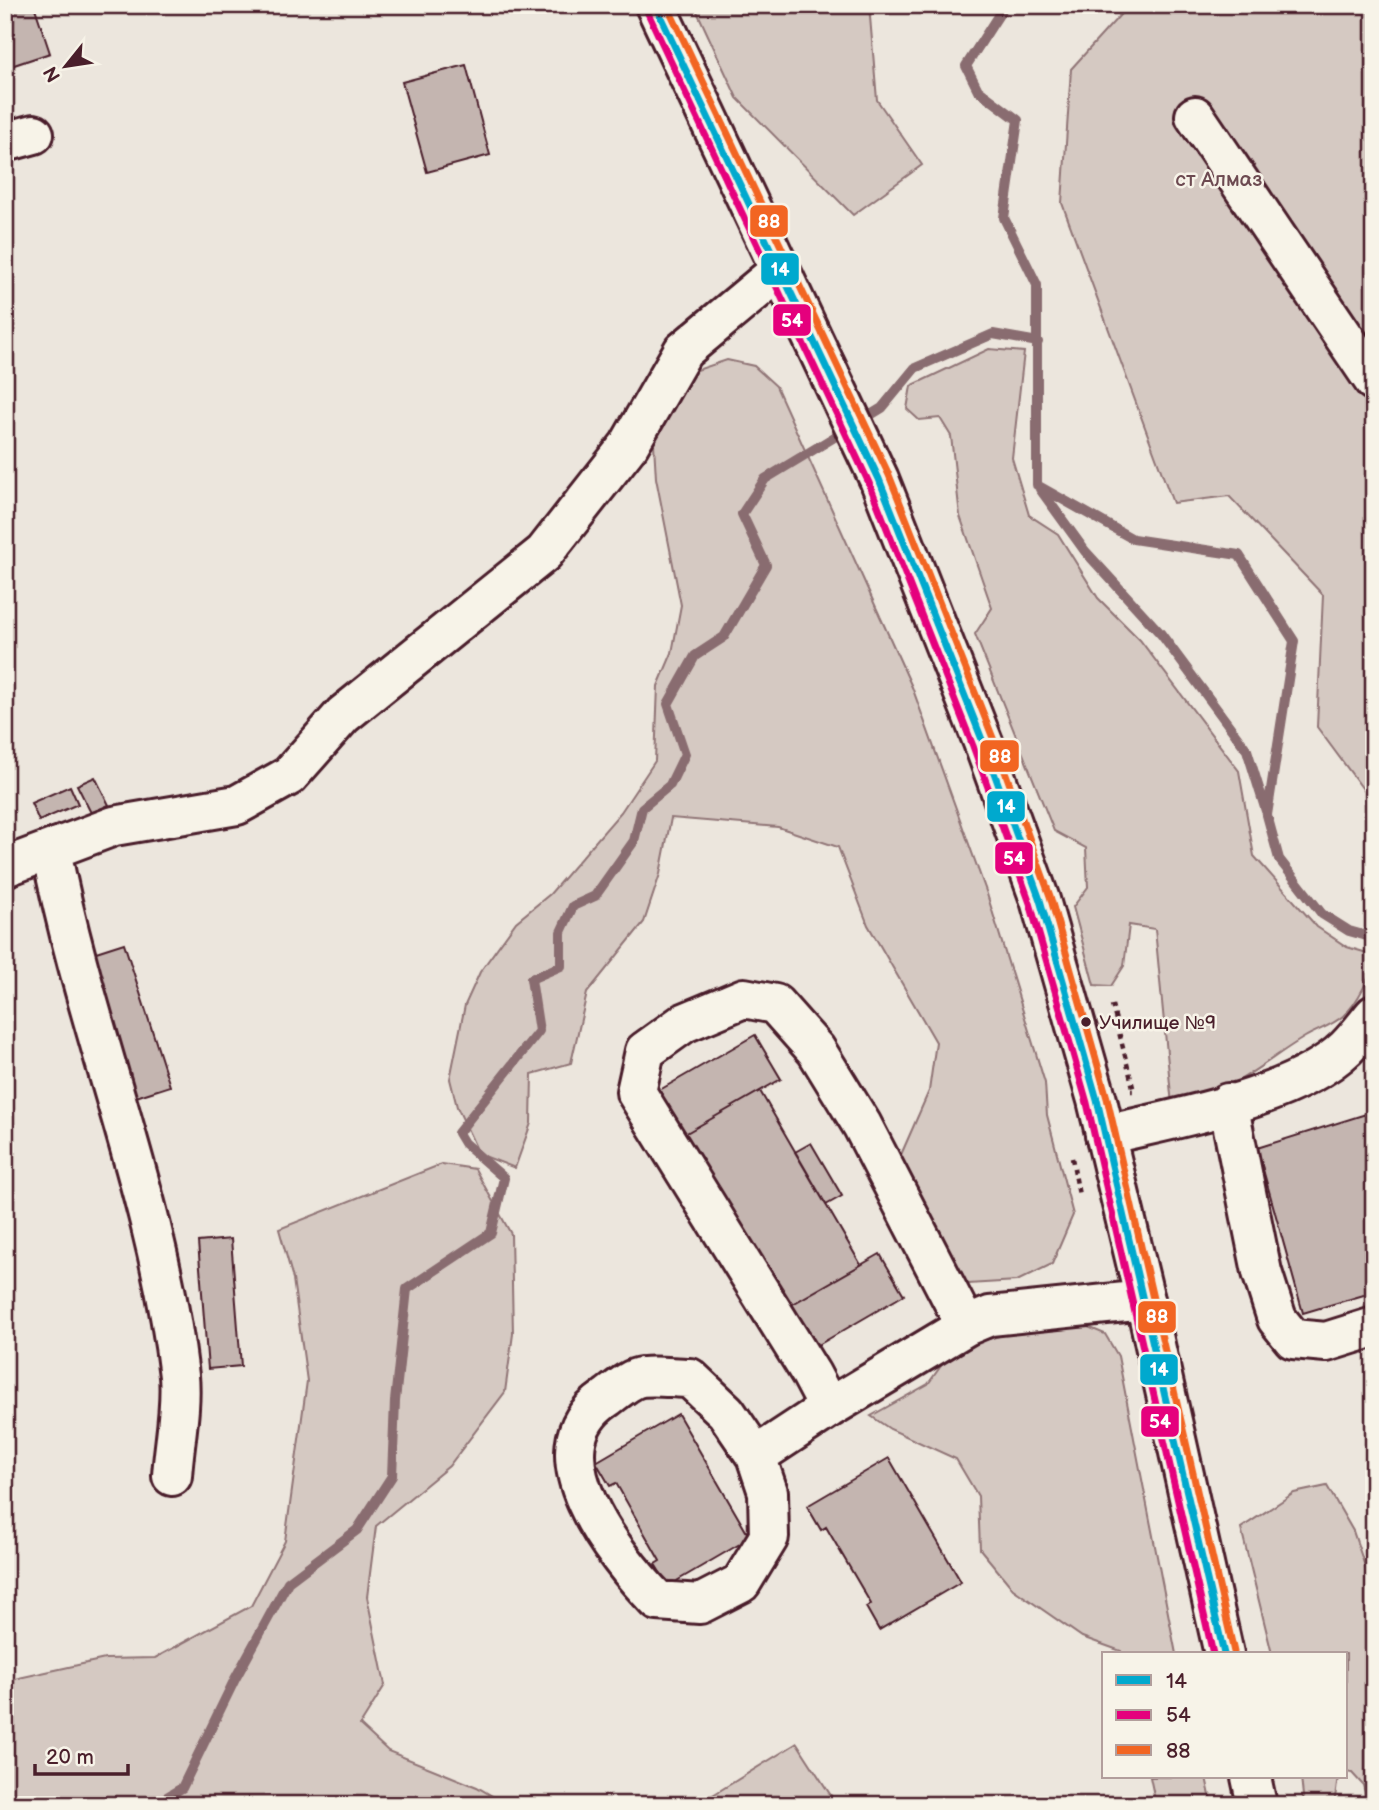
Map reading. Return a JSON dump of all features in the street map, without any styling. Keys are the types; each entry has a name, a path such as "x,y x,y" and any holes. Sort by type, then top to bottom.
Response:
{"main road":[{"path":"655,5 879,479 983,741 1040,900 1105,1135 1145,1300 1224,1652"},
{"path":"1195,116 1374,381"},
{"path":"5,867 114,826 237,805 289,776 343,715 544,552 629,445 683,351 780,270"},
{"path":"51,850 66,931 153,1231 179,1378 172,1476"},
{"path":"829,1408 811,1374 636,1092 645,1051 684,1023 744,998 775,1004 816,1050 862,1125 966,1326"},
{"path":"1105,1135 1228,1103 1301,1077 1345,1049 1374,1015"},
{"path":"1228,1103 1262,1272 1277,1319 1293,1339 1326,1342 1374,1327"},
{"path":"756,1456 829,1408 966,1326 990,1316 1145,1300"},
{"path":"638,1377 690,1378 726,1412 756,1456 768,1492 769,1537 741,1583 700,1604 658,1601 629,1572 578,1485 573,1441 592,1408 638,1377"},
{"path":"1251,1778 1257,1805"}],"green space":[{"path":"694,5 869,5 877,100 922,165 853,215 737,98"},
{"name":"ст Алмаз","path":"1129,5 1374,5 1374,804 1317,727 1323,595 1229,496 1173,503 1062,203 1071,69"},
{"path":"989,349 1024,352 1012,458 1029,515 1058,534 1098,598 1140,640 1239,771 1254,856 1317,927 1347,947 1374,955 1364,987 1343,1016 1305,1037 1242,1079 1191,1102 1172,1105 1155,929 1129,925 1124,966 1111,986 1094,985 1073,907 1088,887 1086,848 1054,831 975,634 992,608 960,516 951,436 940,418 919,420 907,409 911,386"},
{"path":"727,360 754,366 776,386 912,687 987,894 1045,1083 1047,1115 1073,1215 1052,1264 1017,1281 968,1284 915,1262 900,1157 929,1091 936,1042 868,925 838,847 778,827 671,818 660,874 644,922 587,993 571,1063 532,1074 531,1123 515,1168 479,1154 457,1107 450,1079 465,1005 480,972 516,922 550,894 621,812 655,761 658,686 672,653 681,605 656,478 654,444 661,415 691,372"},
{"path":"442,1164 475,1169 511,1234 513,1334 505,1392 449,1466 376,1526 367,1597 385,1685 360,1725 388,1751 477,1787 507,1805 5,1805 5,1681 105,1659 155,1658 251,1606 285,1541 307,1381 293,1279 279,1229"},
{"path":"1076,1322 1105,1334 1118,1356 1176,1652 1121,1652 1082,1637 1013,1589 980,1549 978,1496 956,1459 890,1429 871,1416 928,1384 953,1349 1010,1333"},
{"path":"1327,1486 1353,1531 1374,1593 1374,1805 1368,1805 1363,1785 1348,1772 1348,1652 1272,1652 1241,1528 1294,1493"},
{"path":"797,1743 837,1805 694,1805 708,1798"},
{"path":"1150,1778 1206,1778 1212,1805 1156,1805"},
{"path":"1301,1778 1338,1778 1334,1805 1304,1805"}],"building":[{"path":"5,5 34,5 50,53 5,68"},
{"path":"466,65 490,155 427,172 402,82"},
{"path":"95,777 109,805 91,813 77,785"},
{"path":"70,786 78,804 39,821 31,803"},
{"path":"124,943 170,1086 136,1097 90,954"},
{"path":"755,1035 781,1079 683,1135 658,1091"},
{"path":"760,1091 861,1265 784,1309 683,1135"},
{"path":"1366,1114 1374,1139 1374,1292 1303,1313 1257,1148"},
{"path":"811,1143 842,1196 826,1205 795,1152"},
{"path":"231,1239 241,1366 208,1369 198,1242"},
{"path":"880,1254 904,1295 808,1351 784,1309"},
{"path":"678,1414 750,1538 668,1586 655,1564 660,1561 616,1483 610,1486 596,1462"},
{"path":"889,1458 961,1582 879,1630 866,1607 871,1604 826,1527 821,1530 807,1506"}],"waterway":[{"path":"1005,5 966,66 978,90 1018,120 1004,218 1037,285 1037,485 1133,539 1239,555 1294,641 1267,815 1279,859 1322,914 1349,931 1374,938"},
{"path":"859,422 882,408 915,368 993,334 1038,342"},
{"path":"153,1805 182,1788 235,1679 288,1582 357,1530 392,1476 395,1401 407,1289 491,1233 504,1178 464,1143 458,1133 539,1031 531,979 561,966 561,932 573,906 595,896 634,841 642,808 670,785 685,754 668,704 695,656 724,637 766,565 742,514 765,479 846,430"},
{"path":"1040,489 1085,551 1161,634 1247,750 1266,811"}],"transit line":[{"name":"14","path":"655,5 879,479 983,742 1040,900 1097,1100 1224,1652"},
{"name":"88","path":"667,5 889,475 993,738 1050,896 1107,1098 1234,1652"},
{"name":"54","path":"646,9 869,483 973,746 1030,903 1087,1103 1213,1652"}],"place":[{"name":"Училище №9","path":"1086,1022"}]}
